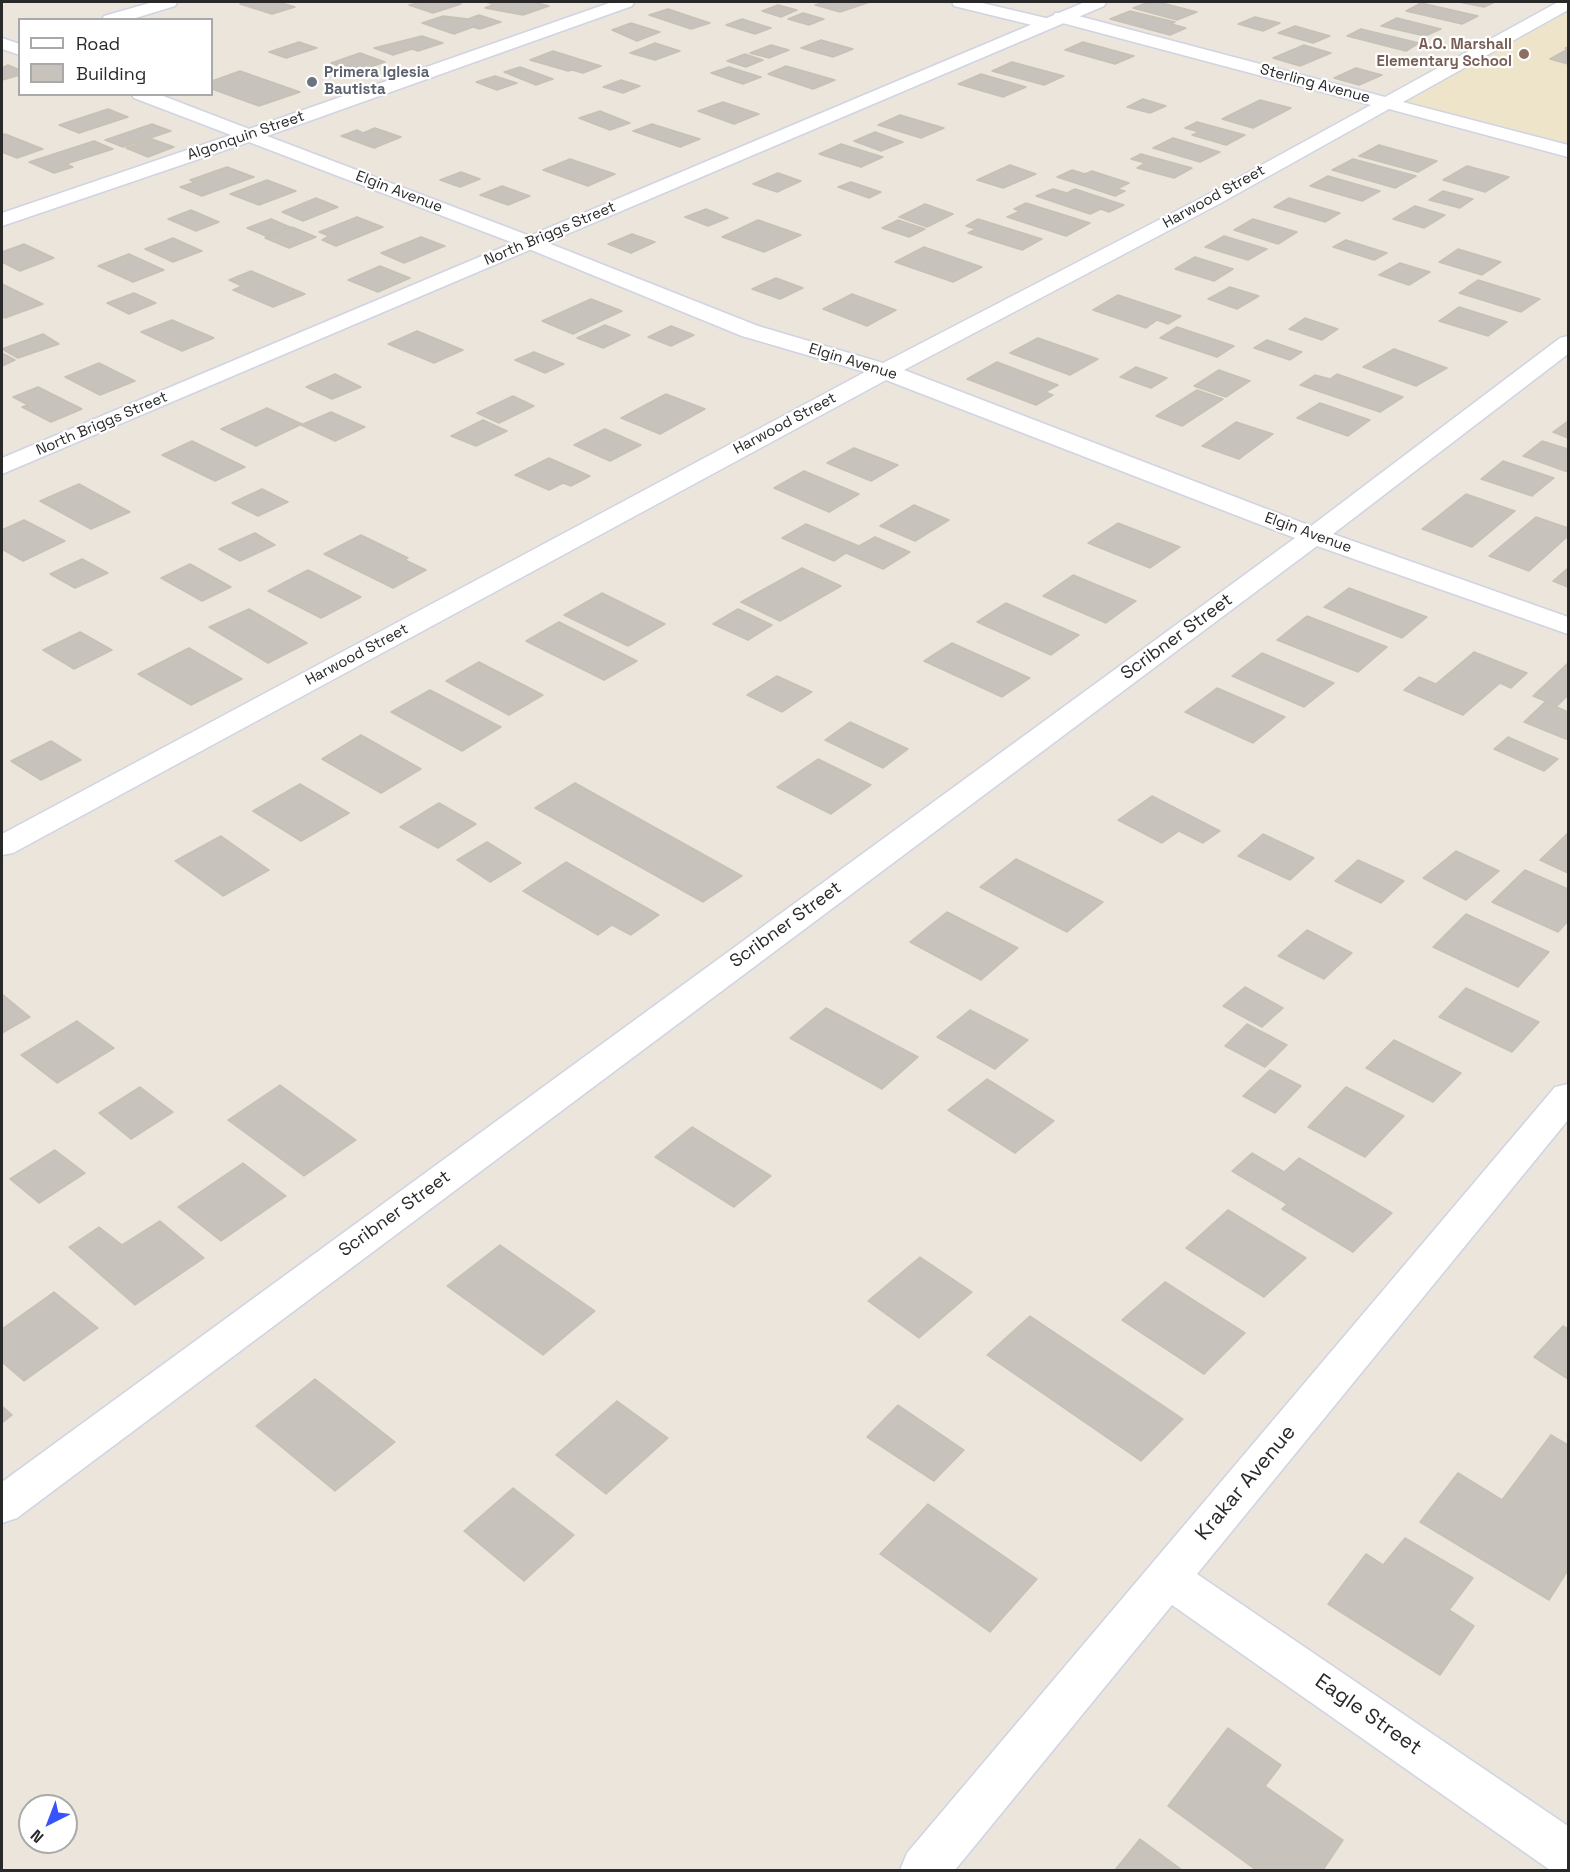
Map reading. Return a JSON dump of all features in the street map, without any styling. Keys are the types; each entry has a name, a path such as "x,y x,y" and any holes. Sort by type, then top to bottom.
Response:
{"street":[{"path":"117,18 169,2"},
{"name":"Algonquin Street","path":"2,220 251,135 626,2"},
{"name":"Sterling Avenue","path":"960,2 1053,20 1385,102 1569,151"},
{"name":"North Briggs Street","path":"2,467 1098,2"},
{"name":"Harwood Street","path":"2,846 885,371 1212,200 1385,102 1569,3"},
{"name":"Elgin Avenue","path":"145,96 531,243 750,331 885,371 1314,536 1569,626"},
{"name":"Scribner Street","path":"2,1505 1314,536 1569,343"},
{"name":"Krakar Avenue","path":"924,1870 1569,1096"},
{"name":"Eagle Street","path":"1167,1577 1569,1854"}],"shaded area":[{"name":"A.O. Marshall Elementary School","path":"1568,5 1568,149 1392,102"}],"building":[{"path":"278,2 295,7 272,14 240,4"},
{"path":"421,2 461,4 433,13 409,5"},
{"path":"485,2 534,2 549,6 523,15 485,8 494,4"},
{"path":"825,2 870,2 840,12 815,5"},
{"path":"1149,2 1158,2 1197,12 1177,20 1133,8"},
{"path":"1459,2 1495,2 1484,7"},
{"path":"1421,3 1478,16 1462,24 1406,11"},
{"path":"778,5 797,10 781,17 762,11"},
{"path":"668,9 710,23 691,29 649,15"},
{"path":"1130,11 1175,22 1171,24 1186,28 1170,35 1110,19"},
{"path":"803,13 824,19 809,25 788,19"},
{"path":"479,15 501,22 480,29 473,27 454,34 422,23 443,16 468,19"},
{"path":"1255,17 1280,23 1263,31 1238,24"},
{"path":"1397,18 1441,29 1425,36 1381,26"},
{"path":"742,19 771,28 755,34 726,25"},
{"path":"631,23 660,32 637,41 612,30"},
{"path":"1295,26 1330,36 1313,43 1278,33"},
{"path":"1361,29 1419,43 1406,51 1347,36"},
{"path":"422,36 443,43 418,51 412,49 393,55 374,48"},
{"path":"821,40 853,49 833,57 801,48"},
{"path":"299,42 317,48 286,58 269,52"},
{"path":"1083,42 1134,56 1115,64 1065,50"},
{"path":"655,43 680,51 655,60 630,53"},
{"path":"771,45 789,50 769,58 750,53"},
{"path":"1304,45 1331,53 1300,66 1273,58"},
{"path":"1568,49 1568,64 1550,59"},
{"path":"553,51 601,66 583,73 530,60"},
{"path":"360,53 385,62 356,72 331,63"},
{"path":"745,54 763,60 746,67 727,61"},
{"path":"1012,62 1064,76 1044,85 992,71"},
{"path":"8,65 18,69 18,76 2,80 2,68"},
{"path":"786,66 835,80 813,89 768,74"},
{"path":"520,67 553,79 536,85 504,72"},
{"path":"729,67 761,77 743,84 711,73"},
{"path":"1356,68 1382,75 1359,85 1334,78"},
{"path":"240,71 300,92 259,106 213,89 213,81"},
{"path":"981,74 1026,87 1003,97 958,84"},
{"path":"495,76 517,83 497,90 476,82"},
{"path":"621,80 640,86 623,93 603,87"},
{"path":"1143,99 1166,106 1150,113 1127,107"},
{"path":"1260,100 1291,108 1253,128 1222,119"},
{"path":"723,102 759,114 734,124 698,111"},
{"path":"108,109 128,117 79,133 59,125"},
{"path":"600,111 630,123 610,130 579,118"},
{"path":"900,115 944,128 921,138 878,125"},
{"path":"1197,122 1245,135 1226,145 1192,135 1199,132 1185,128"},
{"path":"152,124 171,131 123,147 105,140"},
{"path":"652,124 700,139 680,147 633,131"},
{"path":"375,128 401,137 374,148 341,136 357,130 363,133"},
{"path":"875,132 903,142 881,151 854,141"},
{"path":"5,134 43,149 17,158 2,152 2,135"},
{"path":"1173,138 1220,152 1200,162 1153,148"},
{"path":"152,139 174,147 148,157 126,148"},
{"path":"94,141 113,149 66,164 73,167 54,173 29,162"},
{"path":"841,144 883,157 861,167 819,154"},
{"path":"1379,145 1437,161 1418,172 1359,156"},
{"path":"1141,154 1192,168 1174,178 1137,168 1145,163 1131,159"},
{"path":"570,159 615,174 588,186 543,170"},
{"path":"1353,159 1416,176 1395,188 1332,170"},
{"path":"1010,165 1036,174 1003,188 977,180"},
{"path":"1467,166 1509,177 1485,192 1443,180"},
{"path":"227,167 254,177 202,196 180,187 195,182 190,180"},
{"path":"1072,170 1085,174 1092,171 1129,183 1117,189 1125,191 1115,196 1057,177"},
{"path":"461,172 480,179 460,187 440,180"},
{"path":"778,173 801,181 777,192 753,184"},
{"path":"1328,176 1380,191 1362,201 1310,186"},
{"path":"267,180 296,191 259,205 230,194"},
{"path":"851,182 881,192 869,198 838,187"},
{"path":"502,186 530,196 508,205 480,195"},
{"path":"1053,189 1067,193 1075,189 1124,205 1109,212 1101,209 1090,214 1036,196"},
{"path":"1443,191 1473,199 1460,208 1429,200"},
{"path":"316,198 338,207 303,221 282,212"},
{"path":"1289,198 1340,213 1325,222 1274,207"},
{"path":"1026,203 1090,223 1066,236 1007,217 1020,211 1014,209"},
{"path":"925,204 953,214 927,227 899,217"},
{"path":"1415,206 1445,215 1424,228 1393,219"},
{"path":"706,209 728,218 708,226 685,217"},
{"path":"191,210 219,222 196,231 168,219"},
{"path":"357,217 383,227 336,246 322,240 329,236 319,232"},
{"path":"271,219 290,227 266,236 247,228"},
{"path":"978,219 1042,239 1022,250 968,233 976,229 966,226"},
{"path":"1253,219 1297,232 1278,244 1234,230"},
{"path":"758,220 801,235 764,252 722,237"},
{"path":"898,220 925,229 909,237 882,228"},
{"path":"292,227 316,237 289,248 265,238"},
{"path":"632,234 655,242 631,253 608,244"},
{"path":"1224,236 1267,249 1248,260 1205,247"},
{"path":"421,237 445,246 404,263 381,253"},
{"path":"173,238 202,251 173,262 145,249"},
{"path":"1346,240 1387,253 1374,260 1333,247"},
{"path":"24,244 54,258 20,271 2,262 2,252"},
{"path":"924,247 982,267 953,282 895,262"},
{"path":"1458,249 1501,262 1482,275 1439,262"},
{"path":"129,254 164,270 133,282 98,266"},
{"path":"1195,257 1233,269 1214,281 1175,269"},
{"path":"1400,263 1430,272 1409,285 1379,275"},
{"path":"380,266 410,278 378,292 348,280"},
{"path":"251,271 305,294 273,307 233,290 242,286 229,280"},
{"path":"776,278 803,288 780,299 752,289"},
{"path":"1478,280 1540,299 1521,312 1459,293"},
{"path":"2,284 43,304 5,318 2,316"},
{"path":"1230,287 1259,296 1237,309 1208,299"},
{"path":"134,293 156,303 129,314 107,303"},
{"path":"852,294 896,310 867,326 823,309"},
{"path":"1118,295 1181,316 1168,324 1157,320 1146,328 1093,310"},
{"path":"591,299 622,311 573,334 542,321"},
{"path":"1459,307 1507,322 1488,336 1439,321"},
{"path":"1305,318 1338,329 1322,340 1289,329"},
{"path":"172,320 214,338 182,351 141,332"},
{"path":"605,325 630,335 603,348 577,338"},
{"path":"671,326 694,335 671,346 648,337"},
{"path":"1177,327 1234,346 1217,357 1160,338"},
{"path":"417,331 463,350 434,363 388,344"},
{"path":"43,334 59,344 18,358 2,349"},
{"path":"1038,338 1098,359 1070,375 1010,353"},
{"path":"1267,340 1302,352 1290,360 1254,348"},
{"path":"1394,349 1447,368 1416,386 1363,367"},
{"path":"534,352 564,364 545,373 515,360"},
{"path":"2,353 15,360 2,366"},
{"path":"997,362 1058,385 1045,392 1053,395 1036,405 967,379"},
{"path":"99,363 135,381 100,395 65,377"},
{"path":"1136,367 1167,378 1151,388 1120,377"},
{"path":"1219,370 1250,381 1226,397 1194,386"},
{"path":"335,374 361,387 332,399 306,387"},
{"path":"1337,374 1403,397 1380,412 1300,385 1315,375 1330,379"},
{"path":"38,387 82,409 51,422 22,407 28,405 13,397"},
{"path":"1197,390 1223,399 1182,426 1156,416"},
{"path":"666,394 705,409 660,434 621,418"},
{"path":"513,396 534,406 499,423 477,413"},
{"path":"1320,403 1370,420 1348,436 1297,418"},
{"path":"267,408 302,424 256,446 221,429"},
{"path":"331,412 365,427 335,441 301,425"},
{"path":"483,420 507,431 476,446 451,436"},
{"path":"1568,421 1568,438 1553,432"},
{"path":"1236,422 1273,434 1239,459 1202,446"},
{"path":"605,429 641,445 610,461 574,445"},
{"path":"192,441 245,467 215,481 162,455"},
{"path":"1542,441 1568,449 1568,472 1523,456"},
{"path":"854,448 898,465 871,481 827,463"},
{"path":"549,458 590,476 571,486 563,483 549,490 515,475"},
{"path":"1503,461 1554,478 1532,496 1481,479"},
{"path":"804,471 859,494 829,512 774,488"},
{"path":"79,484 130,512 91,529 40,501"},
{"path":"262,489 288,502 258,516 232,503"},
{"path":"1466,494 1515,511 1472,547 1422,529"},
{"path":"914,505 949,520 915,541 880,526"},
{"path":"1536,517 1568,528 1568,536 1529,571 1489,556"},
{"path":"24,520 65,541 23,561 2,549 2,530"},
{"path":"1118,523 1180,547 1150,568 1088,543"},
{"path":"806,524 859,546 875,537 910,552 883,569 846,553 834,561 782,538"},
{"path":"255,533 275,545 240,561 219,549"},
{"path":"361,535 408,558 405,560 426,570 393,588 324,554"},
{"path":"82,559 108,573 75,588 50,574"},
{"path":"190,564 231,587 202,601 161,578"},
{"path":"802,568 841,586 780,621 741,602"},
{"path":"1568,568 1568,587 1553,581"},
{"path":"308,570 361,597 321,618 268,591"},
{"path":"1073,575 1136,601 1106,623 1043,596"},
{"path":"1349,588 1427,617 1402,638 1324,607"},
{"path":"602,593 665,624 628,646 564,615"},
{"path":"1006,603 1079,635 1051,655 977,622"},
{"path":"249,609 307,643 268,663 209,627"},
{"path":"738,609 772,625 748,640 713,624"},
{"path":"1307,616 1387,647 1358,672 1277,640"},
{"path":"559,622 637,661 604,680 526,641"},
{"path":"80,632 112,650 74,669 43,650"},
{"path":"952,643 1030,678 1002,697 924,661"},
{"path":"189,648 242,679 191,705 138,674"},
{"path":"1474,652 1527,673 1511,688 1500,683 1463,715 1404,690 1419,677 1436,684"},
{"path":"1262,653 1334,683 1304,707 1232,676"},
{"path":"479,662 543,695 509,715 446,681"},
{"path":"1568,663 1568,695 1557,706 1533,696"},
{"path":"777,676 812,692 782,712 747,695"},
{"path":"1217,688 1285,717 1253,743 1185,712"},
{"path":"430,690 501,727 462,751 391,712"},
{"path":"1545,702 1568,712 1568,737 1566,739 1524,722"},
{"path":"850,722 908,749 883,768 825,740"},
{"path":"361,735 421,769 381,793 322,759"},
{"path":"1508,737 1558,759 1544,771 1494,749"},
{"path":"51,741 81,760 41,780 11,761"},
{"path":"818,759 871,785 831,814 777,787"},
{"path":"575,783 742,876 703,902 535,808"},
{"path":"300,784 349,813 301,841 253,811"},
{"path":"1152,796 1220,831 1203,843 1179,831 1162,843 1118,820"},
{"path":"439,803 476,824 438,848 400,827"},
{"path":"1568,833 1568,873 1540,860"},
{"path":"1263,834 1314,858 1290,880 1238,856"},
{"path":"221,836 269,870 223,896 175,861"},
{"path":"487,842 521,863 490,882 457,860"},
{"path":"1456,851 1499,871 1466,900 1423,878"},
{"path":"1016,859 1103,902 1067,932 980,887"},
{"path":"1358,860 1404,881 1381,903 1335,881"},
{"path":"566,862 659,915 631,935 612,925 598,935 523,891"},
{"path":"1525,870 1568,889 1568,921 1558,932 1492,902"},
{"path":"947,912 1018,948 981,980 910,942"},
{"path":"1466,914 1549,952 1518,987 1433,947"},
{"path":"1307,930 1352,953 1324,979 1278,956"},
{"path":"1245,987 1283,1008 1262,1027 1223,1006"},
{"path":"1466,988 1539,1022 1512,1052 1439,1017"},
{"path":"2,994 30,1017 2,1033"},
{"path":"826,1008 918,1057 882,1089 790,1038"},
{"path":"970,1010 1028,1040 995,1069 937,1037"},
{"path":"77,1021 114,1048 57,1083 21,1055"},
{"path":"1247,1024 1287,1045 1265,1067 1225,1046"},
{"path":"1394,1040 1461,1073 1433,1102 1366,1068"},
{"path":"1270,1070 1301,1086 1275,1113 1243,1096"},
{"path":"987,1079 1054,1121 1015,1153 948,1110"},
{"path":"280,1085 356,1140 304,1176 228,1120"},
{"path":"140,1087 173,1112 131,1139 99,1113"},
{"path":"1346,1087 1404,1116 1365,1157 1308,1127"},
{"path":"692,1127 771,1176 734,1207 655,1157"},
{"path":"55,1150 85,1173 39,1203 10,1179"},
{"path":"1252,1153 1284,1172 1299,1158 1392,1213 1353,1252 1282,1209 1287,1204 1232,1171"},
{"path":"243,1163 286,1196 221,1241 178,1207"},
{"path":"1228,1210 1306,1258 1264,1297 1186,1248"},
{"path":"160,1221 204,1258 135,1305 69,1247 99,1227 122,1245"},
{"path":"500,1245 595,1311 543,1355 447,1286"},
{"path":"920,1257 972,1292 919,1338 868,1301"},
{"path":"1165,1282 1245,1333 1204,1374 1122,1320"},
{"path":"54,1292 98,1328 24,1381 2,1362 2,1329"},
{"path":"1030,1316 1183,1419 1141,1461 987,1355"},
{"path":"1563,1326 1568,1329 1568,1379 1534,1357"},
{"path":"315,1379 395,1442 335,1491 256,1426"},
{"path":"617,1401 668,1438 606,1494 556,1455"},
{"path":"898,1405 964,1450 934,1481 867,1437"},
{"path":"2,1406 12,1415 2,1423"},
{"path":"1551,1435 1568,1445 1568,1570 1549,1600 1420,1522 1458,1473 1502,1500"},
{"path":"513,1488 574,1535 524,1581 464,1531"},
{"path":"928,1504 1037,1579 990,1632 880,1554"},
{"path":"1405,1538 1473,1578 1449,1610 1474,1626 1440,1675 1328,1604 1366,1554 1383,1565"},
{"path":"1228,1728 1281,1765 1265,1786 1343,1840 1323,1870 1256,1870 1168,1806"},
{"path":"1140,1839 1182,1870 1115,1870"}],"place":[{"name":"A.O. Marshall Elementary School","path":"1524,54"},
{"name":"Primera Iglesia Bautista","path":"312,82"}]}
